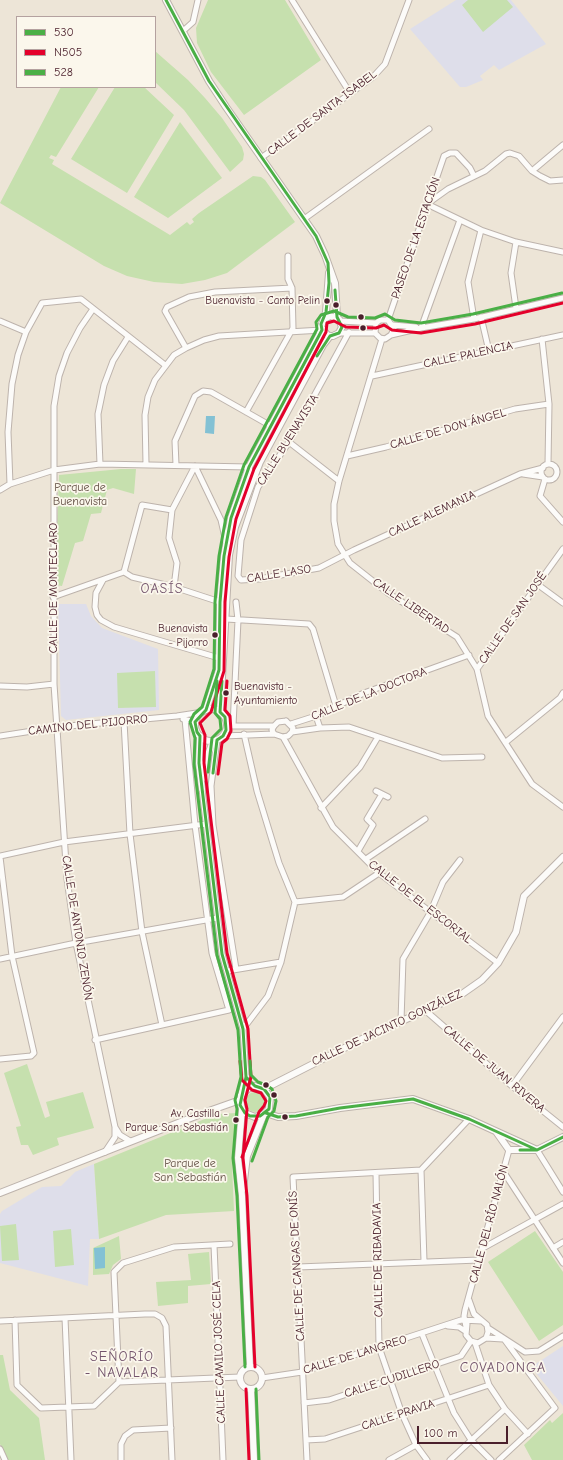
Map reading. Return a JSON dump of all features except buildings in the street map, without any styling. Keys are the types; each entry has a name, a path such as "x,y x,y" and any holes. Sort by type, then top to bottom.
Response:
{"street":[{"path":"166,0 209,81 316,236 335,283 339,319 342,327 339,334"},
{"path":"182,32 193,22 198,0"},
{"path":"292,0 350,93"},
{"name":"CALLE DE SANTA ISABEL","path":"261,158 350,93 374,78 385,64 409,0"},
{"path":"306,221 354,181 429,129"},
{"path":"532,171 563,145"},
{"name":"PASEO DE LA ESTACIÓN","path":"388,320 444,156 450,153 456,153 470,168 474,176"},
{"path":"563,180 550,181 532,171 519,156 510,153 474,176 448,189 428,204 482,230 516,242 563,252"},
{"path":"421,328 460,220"},
{"path":"474,319 468,282 482,230"},
{"path":"516,242 511,273 516,308"},
{"path":"246,412 293,328 292,288 288,279 288,256"},
{"path":"328,263 330,283 324,319 321,324 322,330 330,336 349,332 375,333 382,339 391,335 421,328 474,319 563,298"},
{"path":"186,348 165,311 167,307 189,297 215,292 292,288"},
{"path":"10,484 8,432 12,384 18,356 26,332 42,303 78,299 165,365"},
{"name":"CALLE DE MONTECLARO","path":"58,727 54,684 54,406 59,376 67,353 80,328 93,309"},
{"path":"324,319 330,316 339,319 376,323 380,320 388,320 393,325 421,328"},
{"path":"481,317 489,351"},
{"path":"0,321 26,332"},
{"path":"375,333 376,323"},
{"path":"391,335 393,325"},
{"path":"146,464 145,416 148,397 155,380 174,355 204,340 219,336 289,334 322,330"},
{"name":"CALLE BUENAVISTA","path":"204,711 213,690 219,658 220,602 226,542 231,518 249,467 322,330"},
{"name":"CALLE BUENAVISTA","path":"238,576 241,540 258,487 289,442 349,332"},
{"name":"CALLE PALENCIA","path":"372,376 563,335"},
{"name":"CALLE BUENAVISTA","path":"220,712 229,555 235,527 260,462 323,345 330,336"},
{"path":"100,464 98,414 104,385 113,361 128,337"},
{"name":"CALLE LIBERTAD","path":"382,339 372,376 358,413 334,504 334,521 338,544 350,563 388,593 458,637 477,669 488,716 532,784 563,807"},
{"path":"542,339 549,404 548,464"},
{"path":"176,465 175,441 195,396 203,391 211,392 271,426"},
{"name":"CALLE DE DON ÁNGEL","path":"347,456 386,447 515,409 549,404"},
{"path":"289,442 339,481"},
{"path":"0,490 10,484 54,470 100,464 249,467"},
{"path":"548,464 563,469"},
{"path":"548,464 543,468 544,478 540,496 563,522"},
{"path":"174,587 177,563 169,538 172,510 195,466"},
{"path":"195,466 221,520 226,542"},
{"name":"CALLE BUENAVISTA","path":"235,527 235,517 250,472 249,467"},
{"path":"555,467 557,472 556,476"},
{"name":"CALLE ALEMANIA","path":"344,555 520,474 543,468"},
{"path":"520,474 549,480 563,474"},
{"path":"124,572 142,505 172,510"},
{"name":"CALLE DE SAN JOSÉ","path":"477,669 563,549"},
{"name":"CALLE LASO","path":"238,576 243,581 313,570 344,555"},
{"path":"53,597 124,572"},
{"path":"124,572 132,577 174,587 220,602"},
{"path":"103,580 96,593 95,606 97,615 101,620 114,627 219,658"},
{"path":"537,584 563,603"},
{"path":"223,736 230,725 238,620 236,602"},
{"path":"226,619 309,624 314,629 336,706"},
{"name":"CALLE DE LA DOCTORA","path":"291,724 316,716 364,693 470,655"},
{"path":"0,686 27,687 54,684"},
{"path":"506,742 562,697"},
{"path":"230,725 220,712 213,709 204,711 196,722 197,732 206,740 215,740 223,736 244,734 274,734 283,737 288,736 292,732 320,728 349,727 442,758 482,757"},
{"name":"CAMINO DEL PIJORRO","path":"0,736 58,727 177,716 204,711"},
{"name":"CAMINO DEL PIJORRO","path":"177,716 196,722"},
{"path":"316,716 320,728"},
{"path":"95,1040 229,1010 212,953 209,920 195,825 185,719"},
{"path":"124,721 130,834 142,932 162,1025"},
{"path":"274,734 272,730 278,722 286,722 291,724 293,728 292,732"},
{"path":"230,725 274,726"},
{"name":"CALLE DE ANTONIO ZENÓN","path":"58,727 67,879 76,943 95,1040 115,1127 115,1137 105,1152"},
{"path":"243,1029 268,996 281,962 295,902 279,863 262,805 244,734"},
{"path":"200,736 199,763 222,954 243,1029 246,1077 241,1098 242,1109 238,1158 242,1196 250,1367"},
{"name":"CALLE DE EL ESCORIAL","path":"283,737 321,808 334,827 379,873 498,963"},
{"path":"321,808 360,767 378,737"},
{"path":"215,740 211,786 216,844 236,969"},
{"path":"202,786 205,763 215,740"},
{"path":"202,786 211,786"},
{"path":"376,791 388,797"},
{"path":"358,851 373,825 367,820 382,794"},
{"path":"366,859 425,820"},
{"path":"0,1059 33,1055 29,1030 12,956 0,857 64,842 206,824"},
{"path":"208,845 216,844"},
{"name":"CALLE DE JACINTO GONZÁLEZ","path":"264,1089 305,1067 401,1021 462,994 482,980 498,963 516,932 524,896 563,857"},
{"path":"401,1021 403,959 430,913 443,882 460,860"},
{"path":"295,902 343,897 379,873"},
{"path":"212,879 221,878"},
{"path":"216,904 225,903"},
{"path":"0,959 76,943 217,918"},
{"path":"227,971 281,962"},
{"name":"CALLE DE JUAN RIVERA","path":"426,1011 512,1086 563,1127"},
{"path":"512,1086 563,1017"},
{"path":"242,1196 247,1156 271,1101 268,1093 264,1089 254,1086 246,1077"},
{"path":"0,1193 241,1098 249,1088 254,1086"},
{"path":"242,1109 245,1113 254,1117 265,1113 278,1117 296,1116 340,1108 413,1099 469,1119 537,1150 563,1192"},
{"path":"424,1261 421,1170 469,1119"},
{"path":"115,1127 120,1135 130,1141"},
{"path":"497,1133 509,1150 537,1150 563,1138"},
{"name":"CALLE DEL RÍO NALÓN","path":"455,1323 461,1318 469,1299 509,1150"},
{"name":"CALLE DE CANGAS DE ONÍS","path":"306,1460 293,1177 421,1170"},
{"path":"503,1171 563,1263"},
{"name":"CALLE DE RIBADAVIA","path":"376,1173 379,1347 402,1414 416,1445 427,1460"},
{"path":"483,1248 563,1204"},
{"path":"553,1248 563,1242"},
{"path":"119,1382 114,1272 123,1262 174,1247 230,1244"},
{"name":"CALLE CAMILO JOSÉ CELA","path":"214,1245 223,1460"},
{"path":"298,1267 479,1260"},
{"name":"CALLE DEL RÍO NALÓN","path":"469,1299 472,1310 482,1321"},
{"name":"CALLE DEL RÍO NALÓN","path":"465,1310 465,1329"},
{"path":"0,1321 156,1314 162,1318 166,1326 172,1460"},
{"path":"65,1318 71,1460"},
{"path":"15,1320 17,1385 41,1408 94,1406 119,1382 240,1377"},
{"path":"446,1326 465,1320 482,1321 488,1328 525,1352 539,1351 563,1336"},
{"path":"465,1329 470,1322 475,1320"},
{"path":"446,1326 465,1329 473,1342 489,1385 505,1410 528,1434"},
{"name":"CALLE DE LANGREO","path":"262,1378 302,1372 446,1326"},
{"path":"473,1342 481,1342 486,1338 488,1328"},
{"path":"422,1334 435,1365 446,1398 471,1440 491,1460"},
{"path":"486,1338 504,1339"},
{"path":"499,1460 555,1408 504,1339"},
{"name":"CALLE CUDILLERO","path":"304,1403 329,1400 461,1356 473,1342"},
{"path":"250,1367 257,1368 262,1378 259,1386 251,1388 244,1386 240,1377 243,1370 250,1367"},
{"name":"CALLE PRAVIA","path":"306,1440 325,1439 489,1385"},
{"path":"251,1388 254,1460"},
{"path":"450,1460 505,1410"},
{"path":"121,1460 121,1444 125,1436 133,1430 171,1428"},
{"path":"389,1460 416,1445"},
{"path":"0,1449 5,1460"}],"shaded area":[{"path":"456,0 511,0 546,44 499,70 494,65 480,76 483,80 466,87 460,87 410,29"},
{"path":"58,604 86,604 91,616 102,628 158,649 159,710 66,720 61,716"},
{"path":"94,1164 99,1239 90,1239 88,1286 0,1263 0,1214 2,1211 42,1187 61,1186 75,1172"},
{"path":"563,1346 563,1406 531,1367"}],"green space":[{"path":"208,0 285,0 321,60 244,115 211,72 197,43 196,28"},
{"path":"468,0 507,0 513,7 483,32 462,5"},
{"path":"156,52 188,80 222,118 242,147 244,154 243,160 230,172 184,110 156,83"},
{"path":"60,88 98,88 56,157 51,155 49,158 54,160 52,164 170,235 187,222 190,225 194,222 192,219 199,213 253,176 261,177 265,180 295,222 227,273 205,280 182,284 154,282 127,276 104,266 0,203"},
{"path":"114,88 145,88 174,115 127,193 71,159"},
{"path":"180,122 222,178 168,218 134,197"},
{"name":"Parque de Buenavista","path":"136,469 134,494 113,488 107,490 101,513 91,514 83,541 75,543 62,586 55,585 59,475"},
{"path":"155,671 156,707 118,708 117,673"},
{"path":"27,1064 45,1118 50,1116 46,1102 83,1092 94,1128 57,1138 59,1145 33,1155 28,1145 21,1145 16,1127 21,1126 4,1073"},
{"path":"255,1092 262,1095 265,1102 262,1109 255,1112 248,1109 245,1102 248,1095"},
{"name":"Parque de San Sebastián","path":"237,1113 232,1166 234,1211 166,1215 99,1239 94,1164 217,1114"},
{"path":"16,1224 19,1260 2,1261 0,1226"},
{"path":"71,1229 74,1265 55,1267 53,1231"},
{"path":"535,1231 563,1272 563,1325 539,1341 488,1262"},
{"path":"119,1236 121,1259 113,1265 109,1274 93,1275 93,1248"},
{"path":"209,1252 211,1284 188,1286 188,1303 158,1306 156,1282 191,1280 188,1254"},
{"path":"0,1355 3,1355 10,1390 39,1418 45,1460 7,1460 0,1444"},
{"path":"563,1413 563,1460 532,1460 524,1445 550,1420 552,1423"}],"water":[{"path":"206,416 215,416 214,434 205,433"},
{"path":"105,1247 105,1268 95,1269 94,1248"}],"transit line":[{"name":"530","path":"166,0 209,81 316,236 328,263 329,283 326,312 321,324 322,330 249,467 231,518 224,556 220,602 219,670 206,710 195,722 197,732 200,736 199,763 222,954 243,1029"},
{"name":"530","path":"317,356 330,336 339,333 342,327 337,317 335,290"},
{"name":"528","path":"245,1367 237,1196 233,1158 237,1109 235,1100 241,1077 238,1030 217,955 194,764 195,738 190,722 194,714 202,707 214,669 215,602 219,556 226,517 244,465 317,329 316,322 321,315 334,311 348,317 375,318 385,314 395,320 421,323 473,314 562,293"},
{"name":"N505","path":"255,1367 247,1196 243,1158 247,1109 245,1100 251,1077 248,1029 227,953 204,763 205,735 200,723 211,712 224,671 225,602 229,557 236,519 254,469 326,332 327,323 334,321 346,327 376,328 384,325 392,330 421,333 475,324 563,303"},
{"name":"528","path":"208,772 212,738 221,729 220,719 215,713 217,681"},
{"name":"530","path":"213,773 217,740 223,736 226,730 225,717 220,712 222,681"},
{"name":"N505","path":"218,774 222,743 227,739 231,731 230,716 225,710 227,681"},
{"name":"530","path":"227,971 243,1029"},
{"name":"530","path":"243,1029 246,1077"},
{"name":"N505","path":"240,1061 242,1080 252,1090 261,1093 266,1101 259,1112 242,1157"},
{"name":"528","path":"250,1061 251,1075 258,1082 272,1089 276,1101 274,1111 268,1117 252,1161"},
{"name":"530","path":"246,1077 255,1086 264,1089 270,1097 269,1109 260,1116 250,1116 245,1113 240,1105 246,1077"},
{"name":"530","path":"266,1113 278,1117 296,1116 340,1108 413,1099 469,1119 537,1150"},
{"name":"530","path":"520,1150 537,1150 563,1137"},
{"name":"N505","path":"246,1389 249,1460"},
{"name":"528","path":"256,1389 259,1460"}],"place":[{"name":"Buenavista - Canto Pelin","path":"327,301"},
{"name":"Buenavista - Pijorro","path":"215,635"},
{"name":"Buenavista - Ayuntamiento","path":"226,693"},
{"name":"Av. Castilla - Parque San Sebastián","path":"236,1120"}],"district":[{"name":"OASÍS","path":"162,589"},
{"name":"SEÑORÍO - NAVALAR","path":"122,1366"},
{"name":"COVADONGA","path":"503,1368"}]}
